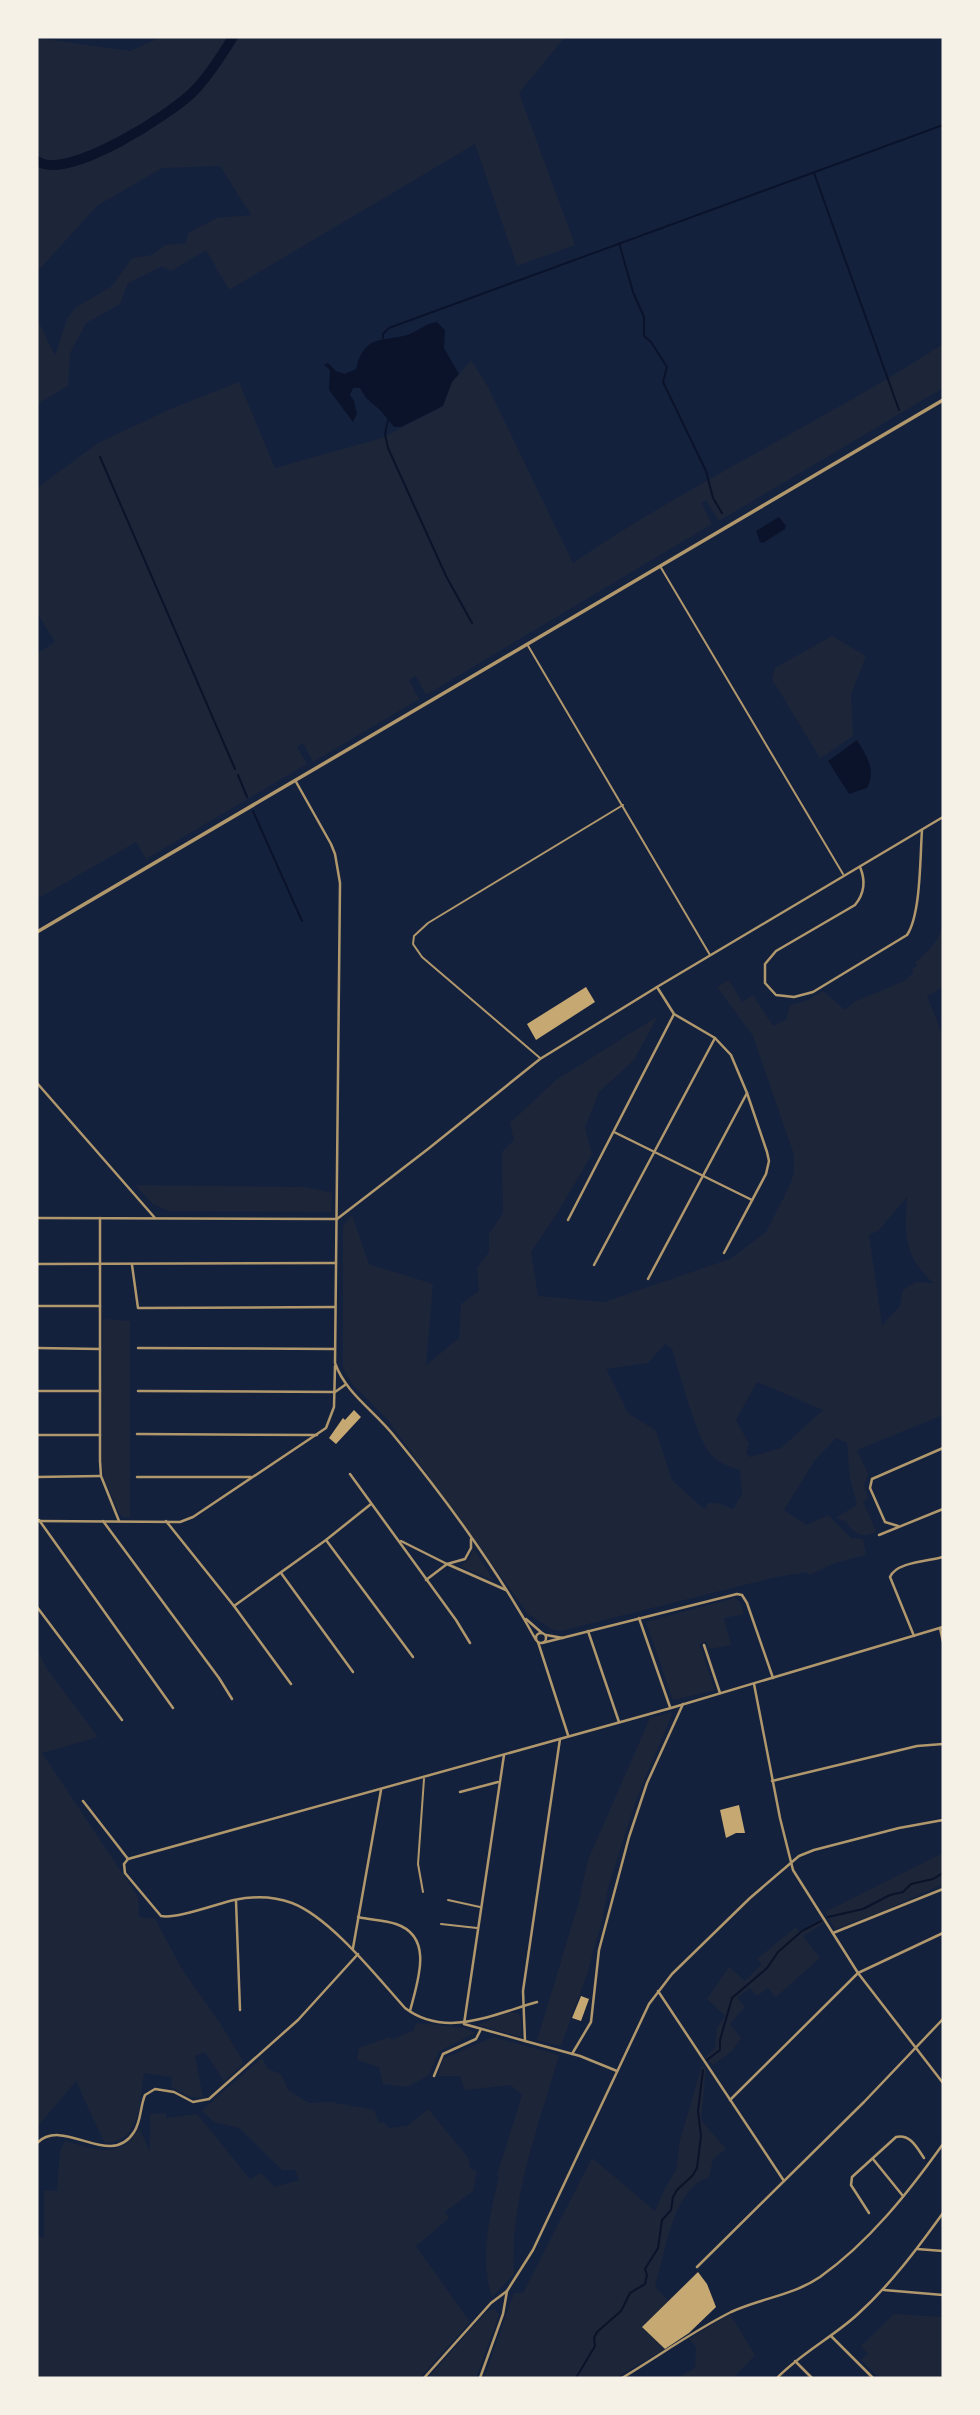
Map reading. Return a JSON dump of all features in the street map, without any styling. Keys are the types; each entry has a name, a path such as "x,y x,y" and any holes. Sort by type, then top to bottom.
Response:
{"street":[{"path":"37,932 943,400"},
{"path":"38,1521 180,1521 193,1517 317,1435 329,1423 335,1392 340,883 331,844 295,780"},
{"path":"37,1218 337,1219 540,1059 657,986 943,817"},
{"path":"860,867 863,888 855,905 769,957 764,973 765,983 776,995 794,997 813,992 906,936 914,920 922,830"},
{"path":"657,986 674,1014 715,1038 731,1055 747,1093 769,1161 766,1174 724,1253"},
{"path":"568,1220 674,1014"},
{"path":"594,1265 715,1038"},
{"path":"37,1083 155,1218"},
{"path":"648,1279 747,1093"},
{"path":"614,1132 752,1200"},
{"path":"100,1218 101,1476 120,1521"},
{"path":"37,1264 336,1263"},
{"path":"132,1264 138,1308 335,1307"},
{"path":"37,1306 101,1306"},
{"path":"37,1348 101,1349"},
{"path":"138,1348 335,1349"},
{"path":"335,1363 345,1385 376,1414 397,1439 471,1539 539,1642"},
{"path":"138,1391 335,1392 345,1385"},
{"path":"37,1391 101,1391"},
{"path":"37,1434 100,1435"},
{"path":"137,1434 317,1435"},
{"path":"898,1527 885,1522 870,1488 872,1479 943,1448"},
{"path":"350,1474 470,1643"},
{"path":"37,1477 101,1476"},
{"path":"137,1477 251,1477"},
{"path":"233,1606 326,1540 371,1504"},
{"path":"885,1522 879,1535 943,1509"},
{"path":"38,1521 173,1708"},
{"path":"103,1521 232,1699"},
{"path":"166,1521 291,1685"},
{"path":"398,1539 506,1590"},
{"path":"426,1580 447,1564 465,1559 471,1548 471,1539"},
{"path":"326,1540 413,1657"},
{"path":"914,1636 890,1577 891,1573 898,1568 943,1557"},
{"path":"281,1573 353,1672"},
{"path":"539,1642 737,1594 745,1598 773,1678"},
{"path":"37,1607 122,1720"},
{"path":"523,1617 543,1634 545,1640 539,1642"},
{"path":"639,1618 671,1708"},
{"path":"617,2071 572,2054 464,2024 428,2020 410,2012 358,1954 304,1908 292,1903 267,1897 236,1900 173,1916 161,1916 125,1873 124,1864 128,1859 620,1723 942,1627 943,1642"},
{"path":"588,1631 620,1723"},
{"path":"563,1638 538,1634 568,1737"},
{"path":"704,1645 720,1693"},
{"path":"754,1684 772,1781 791,1862 799,1881 858,1973 943,2083"},
{"path":"572,2054 591,2022 599,1950 629,1837 647,1783 683,1704"},
{"path":"525,2041 522,2006 530,1932 560,1739"},
{"path":"772,1781 917,1746 943,1744"},
{"path":"464,2024 504,1755"},
{"path":"460,1792 499,1782"},
{"path":"353,1950 381,1790"},
{"path":"83,1801 128,1859"},
{"path":"480,2378 503,2314 508,2291 533,2250 649,2004 672,1974 791,1862 814,1850 906,1826 943,1820"},
{"path":"833,1933 943,1889"},
{"path":"236,1900 240,2010"},
{"path":"358,1917 401,1927 418,1945 420,1971 410,2012"},
{"path":"730,2100 858,1973 943,1933"},
{"path":"37,2143 44,2136 60,2134 102,2146 120,2144 134,2132 143,2100 150,2090 166,2090 193,2102 205,2101 298,2020 358,1954"},
{"path":"658,1991 784,2180"},
{"path":"464,2024 537,2001"},
{"path":"697,2267 864,2102 943,2019"},
{"path":"434,2076 443,2054 477,2039 481,2029"},
{"path":"870,2213 854,2192 850,2181 896,2137 902,2136 911,2140 924,2158"},
{"path":"622,2378 729,2313 794,2292 819,2277 856,2247 903,2196 943,2144"},
{"path":"873,2159 903,2196"},
{"path":"777,2378 795,2361 857,2315 883,2290 943,2213"},
{"path":"917,2249 943,2251"},
{"path":"883,2290 943,2295"},
{"path":"424,2378 491,2303 508,2291"},
{"path":"831,2335 873,2378"},
{"path":"795,2361 812,2378"}],"lane":[{"path":"659,565 845,876"},
{"path":"526,643 710,955"},
{"path":"540,1059 422,957 413,944 414,936 428,923 623,805"},
{"path":"423,1892 418,1864 424,1778"},
{"path":"448,1900 481,1907"},
{"path":"441,1924 478,1928"}],"shaded area":[{"path":"161,37 565,37 519,93 575,245 517,266 475,144 229,290 206,250 171,271 162,266 128,283 120,304 86,323 70,353 68,386 37,404 37,318 55,356 67,319 75,308 112,286 132,258 152,255 165,245 186,243 188,233 217,218 251,215 220,166 162,168 97,206 37,272 37,38 130,51"},
{"path":"437,322 445,330 444,348 459,374 452,382 443,406 401,427 394,427 360,388 353,388 350,395 357,414 353,422 329,390 330,370 324,365 328,363 336,371 345,374 356,369 364,350 374,342 407,335"},
{"path":"943,344 943,388 719,521 706,500 701,503 712,524 426,695 416,676 409,680 419,699 313,762 303,743 297,747 307,764 146,859 136,842 37,899 37,653 55,642 37,613 37,488 98,443 168,410 239,382 275,468 382,438 443,406 452,382 471,360 488,387 573,563 664,506 851,400"},
{"path":"779,517 786,526 785,529 763,543 760,542 756,531"},
{"path":"832,636 866,656 851,695 853,736 820,758 772,679 775,668"},
{"path":"857,740 869,763 871,775 867,788 849,794 828,761"},
{"path":"943,922 943,987 927,996 943,1036 943,1415 857,1450 868,1474 864,1485 868,1499 863,1502 876,1531 871,1534 862,1535 854,1531 845,1520 837,1517 857,1505 850,1478 847,1443 836,1438 815,1460 784,1510 807,1525 828,1515 851,1538 863,1539 866,1555 835,1563 809,1575 807,1572 772,1578 560,1631 551,1629 528,1614 388,1420 352,1384 343,1368 343,1227 352,1215 369,1264 433,1284 426,1365 459,1338 461,1304 479,1291 477,1268 489,1252 489,1234 503,1213 502,1152 514,1140 510,1123 556,1080 658,1016 634,1060 599,1092 585,1127 592,1154 531,1252 538,1296 604,1302 730,1259 766,1232 790,1185 794,1172 794,1155 753,1036 717,987 729,980 742,1002 753,995 773,1026 786,1020 790,1005 808,1000 823,991 845,1010 854,1002 904,981 914,972 912,969 917,966 915,963 933,945","holes":["907,1197 906,1234 911,1254 933,1283 916,1282 903,1290 900,1306 882,1325 869,1235 879,1230","665,1344 672,1349 705,1446 718,1460 740,1470 742,1494 733,1509 718,1503 708,1503 704,1509 672,1480 656,1431 628,1413 606,1369 648,1363","757,1382 823,1410 781,1448 750,1457 746,1453 749,1444 736,1420"]},
{"path":"135,1185 306,1187 332,1193 331,1212 169,1211 153,1204"},
{"path":"103,1319 130,1321 130,1517 123,1517 119,1513 105,1481 102,1466"},
{"path":"474,1549 494,1581 460,1566 469,1560"},
{"path":"735,1598 740,1602 744,1614 724,1618 731,1645 710,1649 706,1641 699,1644 715,1690 673,1700 646,1622"},
{"path":"37,1649 47,1669 98,1737 42,1753 138,1897 139,1917 155,1919 183,1971 220,2023 244,2063 224,2081 205,2052 195,2056 203,2097 191,2097 171,2087 172,2077 144,2073 137,2118 133,2127 118,2141 106,2143 76,2081 37,2127"},
{"path":"673,1712 636,1800 608,1888 587,1974 561,2046 537,2040 578,1905 588,1860 650,1718"},
{"path":"943,1853 943,1884 835,1929 825,1912"},
{"path":"821,1919 824,1923 803,1936 820,1958 776,1997 768,1988 757,1996 750,1988 737,1998 745,2007 730,2024 741,2038 732,2051 713,2065 705,2057 715,2048 717,2028 725,2016 707,1999 729,1967 745,1981 762,1964 757,1959 796,1927 799,1931"},
{"path":"509,2012 518,2013 522,2037 477,2025"},
{"path":"416,2023 464,2028 475,2033 439,2051 429,2075 408,2087 383,2084 379,2067 357,2060 359,2048 389,2037 392,2040 414,2030"},
{"path":"493,2037 559,2055 521,2191 516,2219 514,2274 492,2297 486,2267 489,2221 499,2176 497,2175 522,2095 510,2085 465,2090 460,2076 438,2076 443,2059"},
{"path":"262,2058 268,2069 281,2074 288,2090 309,2103 331,2102 374,2110 379,2122 385,2123 389,2128 407,2126 428,2109 468,2157 470,2168 477,2171 473,2191 445,2212 449,2218 416,2246 470,2322 420,2378 37,2378 37,2237 44,2238 44,2190 57,2191 60,2151 65,2141 97,2149 115,2149 132,2138 139,2128 150,2151 150,2114 166,2113 166,2118 197,2114 250,2179 261,2173 275,2187 299,2180 295,2170 282,2170 239,2128 214,2122 202,2110"},
{"path":"702,2065 706,2069 701,2120 726,2149 713,2159 709,2177 698,2182 687,2194 669,2232 655,2286 668,2301 642,2327 665,2349 615,2378 484,2378 514,2293 523,2293 592,2158 655,2211 676,2170 680,2140"},
{"path":"494,2308 499,2315 476,2378 428,2378 486,2312"},
{"path":"730,2314 755,2355 733,2378 677,2378 695,2368 696,2347 689,2339"},
{"path":"894,2314 943,2317 943,2378 880,2378 861,2360 868,2354 861,2346"}],"building":[{"path":"586,987 595,1002 536,1040 527,1024"},
{"path":"354,1410 361,1417 336,1444 329,1438 343,1418 345,1420"},
{"path":"739,1805 745,1833 736,1833 726,1838 720,1810"},
{"path":"581,1996 589,1999 581,2021 572,2018"},
{"path":"698,2272 707,2284 716,2307 689,2333 665,2349 642,2327"}],"waterway":[{"path":"37,161 52,165 71,162 94,154 143,128 195,90 233,37"},
{"path":"383,338 389,328 943,125"},
{"path":"814,173 899,410"},
{"path":"619,243 633,292 644,317 644,336 667,367 663,382 706,471 713,498 722,513"},
{"path":"388,420 385,434 388,448 446,576 472,623"},
{"path":"100,457 235,769"},
{"path":"238,775 247,797"},
{"path":"253,811 302,921"},
{"path":"828,1917 863,1909 890,1895 903,1892 911,1884 933,1879 943,1873"},
{"path":"707,2060 720,2050 720,2040 732,1998 767,1968 778,1952 802,1931 821,1921"},
{"path":"576,2378 595,2346 594,2338 597,2332 621,2311 630,2293 645,2284 645,2269 658,2248 662,2220 671,2210 677,2190 697,2168 701,2136 698,2111 703,2070"}]}
